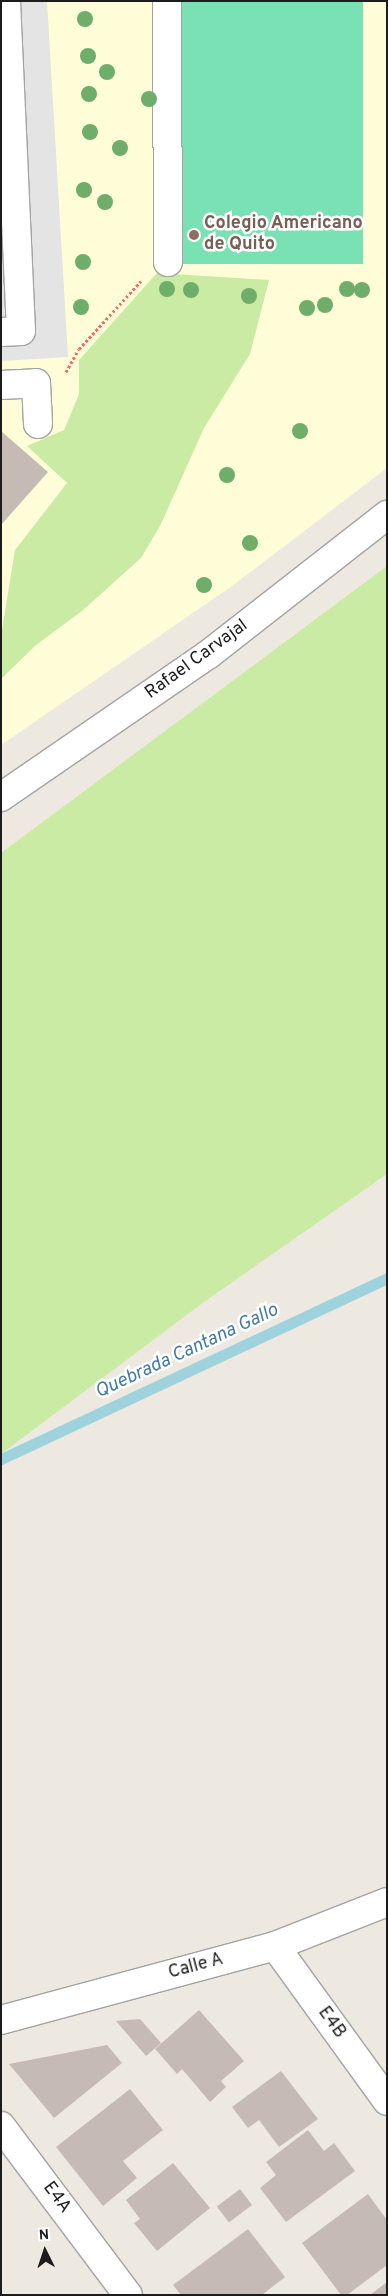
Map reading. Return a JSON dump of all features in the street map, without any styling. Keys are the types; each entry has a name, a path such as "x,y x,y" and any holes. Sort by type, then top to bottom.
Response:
{"street":[{"path":"1,332 20,331 6,1"},
{"path":"167,1 168,250"},
{"path":"1,385 36,383 38,424"},
{"name":"Rafael Carvajal","path":"1,797 209,654 387,515"},
{"name":"Calle A","path":"1,2020 275,1946 387,1902"},
{"name":"E4B","path":"275,1946 387,2101"},
{"name":"E4A","path":"1,2126 128,2295"}],"path":[{"path":"36,383 62,380 78,350 168,250"}],"shaded area":[{"name":"Colegio Americano de Quito","path":"1,1 387,1 387,468 232,586 1,745"},
{"path":"1,1 47,1 68,357 1,361"}],"green space":[{"path":"180,1 363,1 363,264 180,264"},
{"path":"157,273 269,280 250,354 204,428 160,526 141,558 82,611 36,645 1,679 1,636 15,550 67,483 27,446 64,430 79,394 79,360"},
{"path":"387,566 387,1174 204,1302 1,1454 1,853"}],"building":[{"path":"1,431 48,472 1,525"},
{"path":"199,2010 244,2061 221,2081 226,2087 210,2102 182,2069 177,2074 155,2049"},
{"path":"140,2019 161,2043 146,2056 116,2021"},
{"path":"107,2045 122,2063 54,2118 9,2064"},
{"path":"281,2071 318,2119 279,2147 259,2120 248,2128 232,2107"},
{"path":"130,2089 163,2130 123,2161 137,2178 103,2206 56,2147"},
{"path":"308,2130 324,2151 334,2143 355,2171 286,2222 260,2188 276,2175 266,2162"},
{"path":"173,2163 210,2208 157,2251 134,2223 140,2219 126,2200"},
{"path":"240,2189 252,2205 229,2222 217,2206"},
{"path":"368,2194 387,2220 387,2265 347,2295 341,2295 302,2243"},
{"path":"248,2229 285,2277 262,2295 181,2295 173,2285"},
{"path":"387,2282 387,2295 370,2295"}],"waterway":[{"name":"Quebrada Cantana Gallo","path":"1,1459 387,1278"}],"place":[{"name":"Colegio Americano de Quito","path":"194,235"}]}
